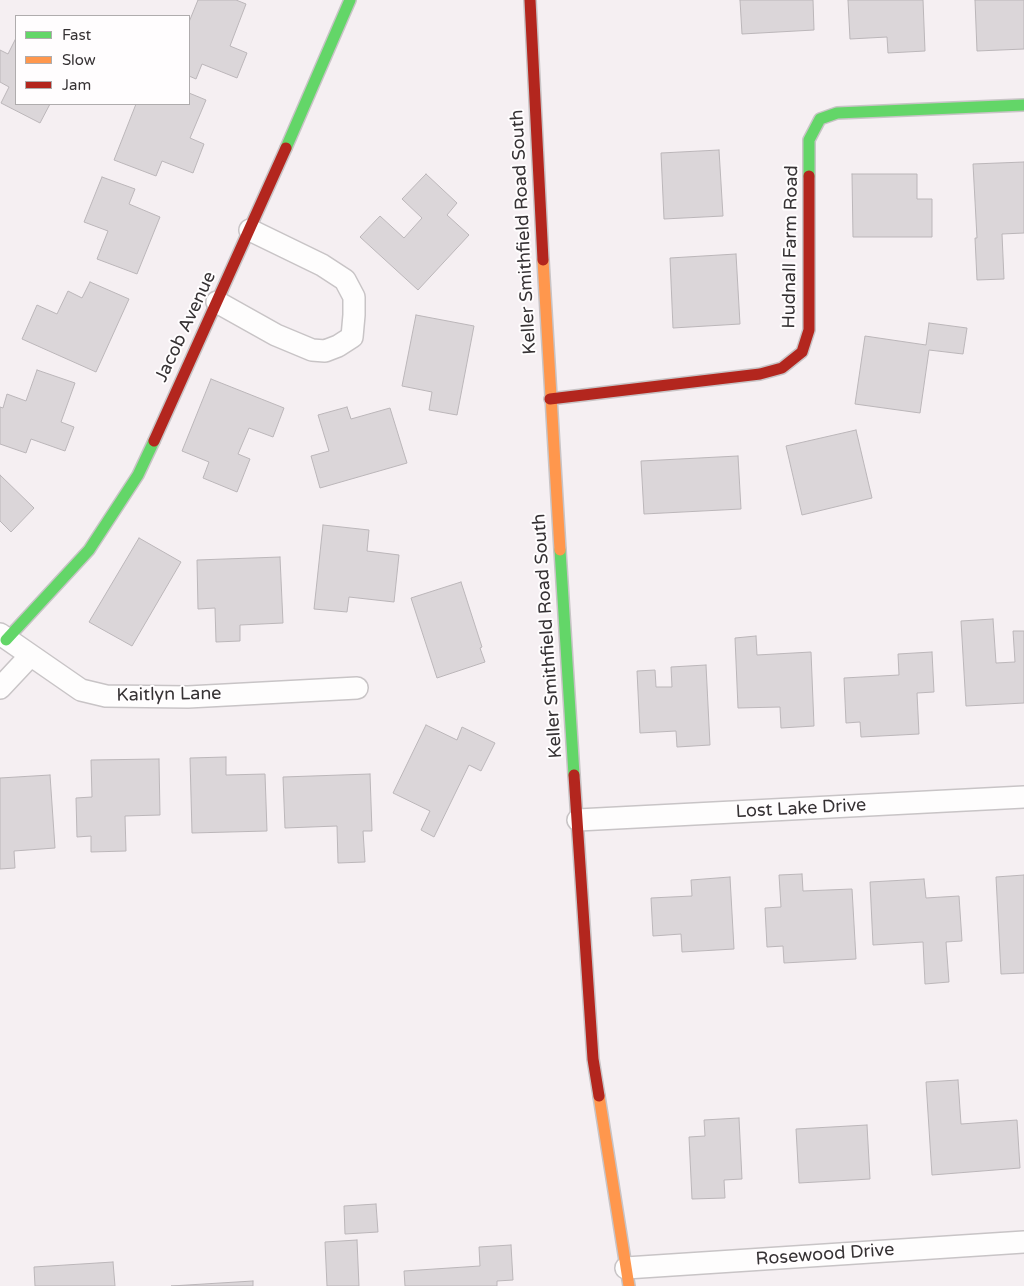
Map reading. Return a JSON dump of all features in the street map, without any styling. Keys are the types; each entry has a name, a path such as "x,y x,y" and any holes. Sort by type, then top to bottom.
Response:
{"street":[{"name":"Jacob Avenue","path":"3,637 89,550 138,474 250,230 350,0"},
{"name":"Keller Smithfield Road South","path":"530,0 550,399 593,1060 624,1278"},
{"name":"Hudnall Farm Road","path":"550,399 760,374 782,368 802,352 809,330 809,140 820,119 837,113 1024,105"},
{"path":"217,302 276,335 312,350 325,351 338,346 352,337 354,297 345,280 322,266 250,230"},
{"name":"Kaitlyn Lane","path":"3,637 81,690 106,696 188,697 357,688"},
{"path":"0,688 30,656"},
{"name":"Lost Lake Drive","path":"578,820 1024,797"},
{"name":"Rosewood Drive","path":"624,1278 1024,1242"}],"building":[{"path":"198,0 236,0 246,4 230,46 247,53 237,78 202,64 196,79 190,76 190,20"},
{"path":"740,0 813,0 814,30 742,34"},
{"path":"848,0 923,0 925,51 888,53 887,37 850,39"},
{"path":"975,0 1024,0 1024,49 977,51"},
{"path":"15,40 15,105 49,105 40,123 1,103 9,87 0,82 0,50 8,54"},
{"path":"190,93 206,100 190,138 204,144 193,173 162,161 156,176 114,160 136,105 190,105"},
{"path":"719,150 723,216 664,219 661,153"},
{"path":"1024,162 1024,233 1002,234 1004,279 977,280 973,164"},
{"path":"426,174 457,203 447,215 469,235 418,290 360,237 380,216 404,238 422,218 402,199"},
{"path":"852,174 917,174 917,199 932,199 932,237 853,237"},
{"path":"102,177 135,189 129,204 160,217 137,274 97,259 108,231 84,222"},
{"path":"736,254 740,324 673,328 670,258"},
{"path":"90,282 129,299 96,372 22,339 37,305 57,314 68,291 82,298"},
{"path":"416,315 474,326 457,415 429,410 432,392 402,386"},
{"path":"929,323 967,328 963,354 929,350 920,413 855,404 865,336 926,345"},
{"path":"37,370 75,383 61,422 74,427 65,451 31,439 26,453 0,444 0,407 3,408 7,394 26,401"},
{"path":"211,379 284,408 273,437 249,428 238,454 250,459 237,492 203,478 209,462 182,451"},
{"path":"347,407 351,419 390,408 407,463 320,488 311,456 329,451 318,415"},
{"path":"856,430 872,498 802,515 786,446"},
{"path":"738,456 741,509 644,514 641,461"},
{"path":"0,475 34,508 11,532 0,521"},
{"path":"323,525 369,530 367,551 399,555 394,602 349,597 347,612 314,609"},
{"path":"139,538 181,562 132,646 89,622"},
{"path":"280,557 283,623 240,625 240,641 216,642 215,608 198,609 197,560"},
{"path":"461,582 485,662 437,678 411,598"},
{"path":"993,619 996,663 1015,662 1013,631 1024,631 1024,703 966,706 961,621"},
{"path":"756,636 757,655 811,652 814,726 781,728 780,707 738,708 735,638"},
{"path":"932,652 934,692 917,693 919,734 861,737 860,722 846,723 844,678 899,675 898,654"},
{"path":"706,665 710,745 677,747 676,731 640,733 637,671 655,670 656,687 672,687 671,667"},
{"path":"426,725 457,740 462,727 495,743 481,771 469,765 434,837 421,830 430,811 393,793"},
{"path":"226,757 226,775 265,774 267,831 192,833 190,758"},
{"path":"159,759 160,815 125,816 126,851 91,852 91,836 77,837 76,798 92,797 91,760"},
{"path":"370,774 372,831 363,831 365,862 338,863 337,826 285,828 283,777"},
{"path":"50,775 55,848 14,851 15,868 0,869 0,778"},
{"path":"802,874 803,891 852,889 856,959 784,963 783,946 767,947 765,908 781,907 779,875"},
{"path":"1024,875 1024,973 1001,974 996,877"},
{"path":"730,877 734,949 682,952 681,934 653,936 651,898 692,896 691,880"},
{"path":"924,879 926,898 959,896 962,941 946,942 949,982 925,984 923,942 873,945 870,882"},
{"path":"958,1080 961,1124 1017,1120 1020,1168 932,1175 926,1082"},
{"path":"739,1118 742,1179 724,1180 725,1198 692,1199 689,1137 705,1136 704,1120"},
{"path":"867,1125 870,1179 799,1183 796,1129"},
{"path":"376,1204 378,1232 345,1234 344,1206"},
{"path":"357,1240 359,1286 327,1286 325,1242"},
{"path":"511,1245 513,1280 497,1281 497,1286 405,1286 404,1271 480,1266 479,1247"},
{"path":"113,1262 115,1286 35,1286 34,1267"},
{"path":"253,1281 253,1286 171,1286"}],"traffic: fast":[{"path":"286,148 350,0"},
{"path":"809,176 809,140 820,119 837,113 1024,105"},
{"path":"6,640 89,550 138,475 154,441"},
{"path":"560,550 574,775"}],"traffic: slow":[{"path":"543,260 560,550"},
{"path":"599,1096 629,1286"}],"traffic: jam":[{"path":"530,0 543,260"},
{"path":"154,441 286,148"},
{"path":"550,399 760,374 782,368 802,352 809,330 809,176"},
{"path":"574,775 593,1059 599,1096"}]}
